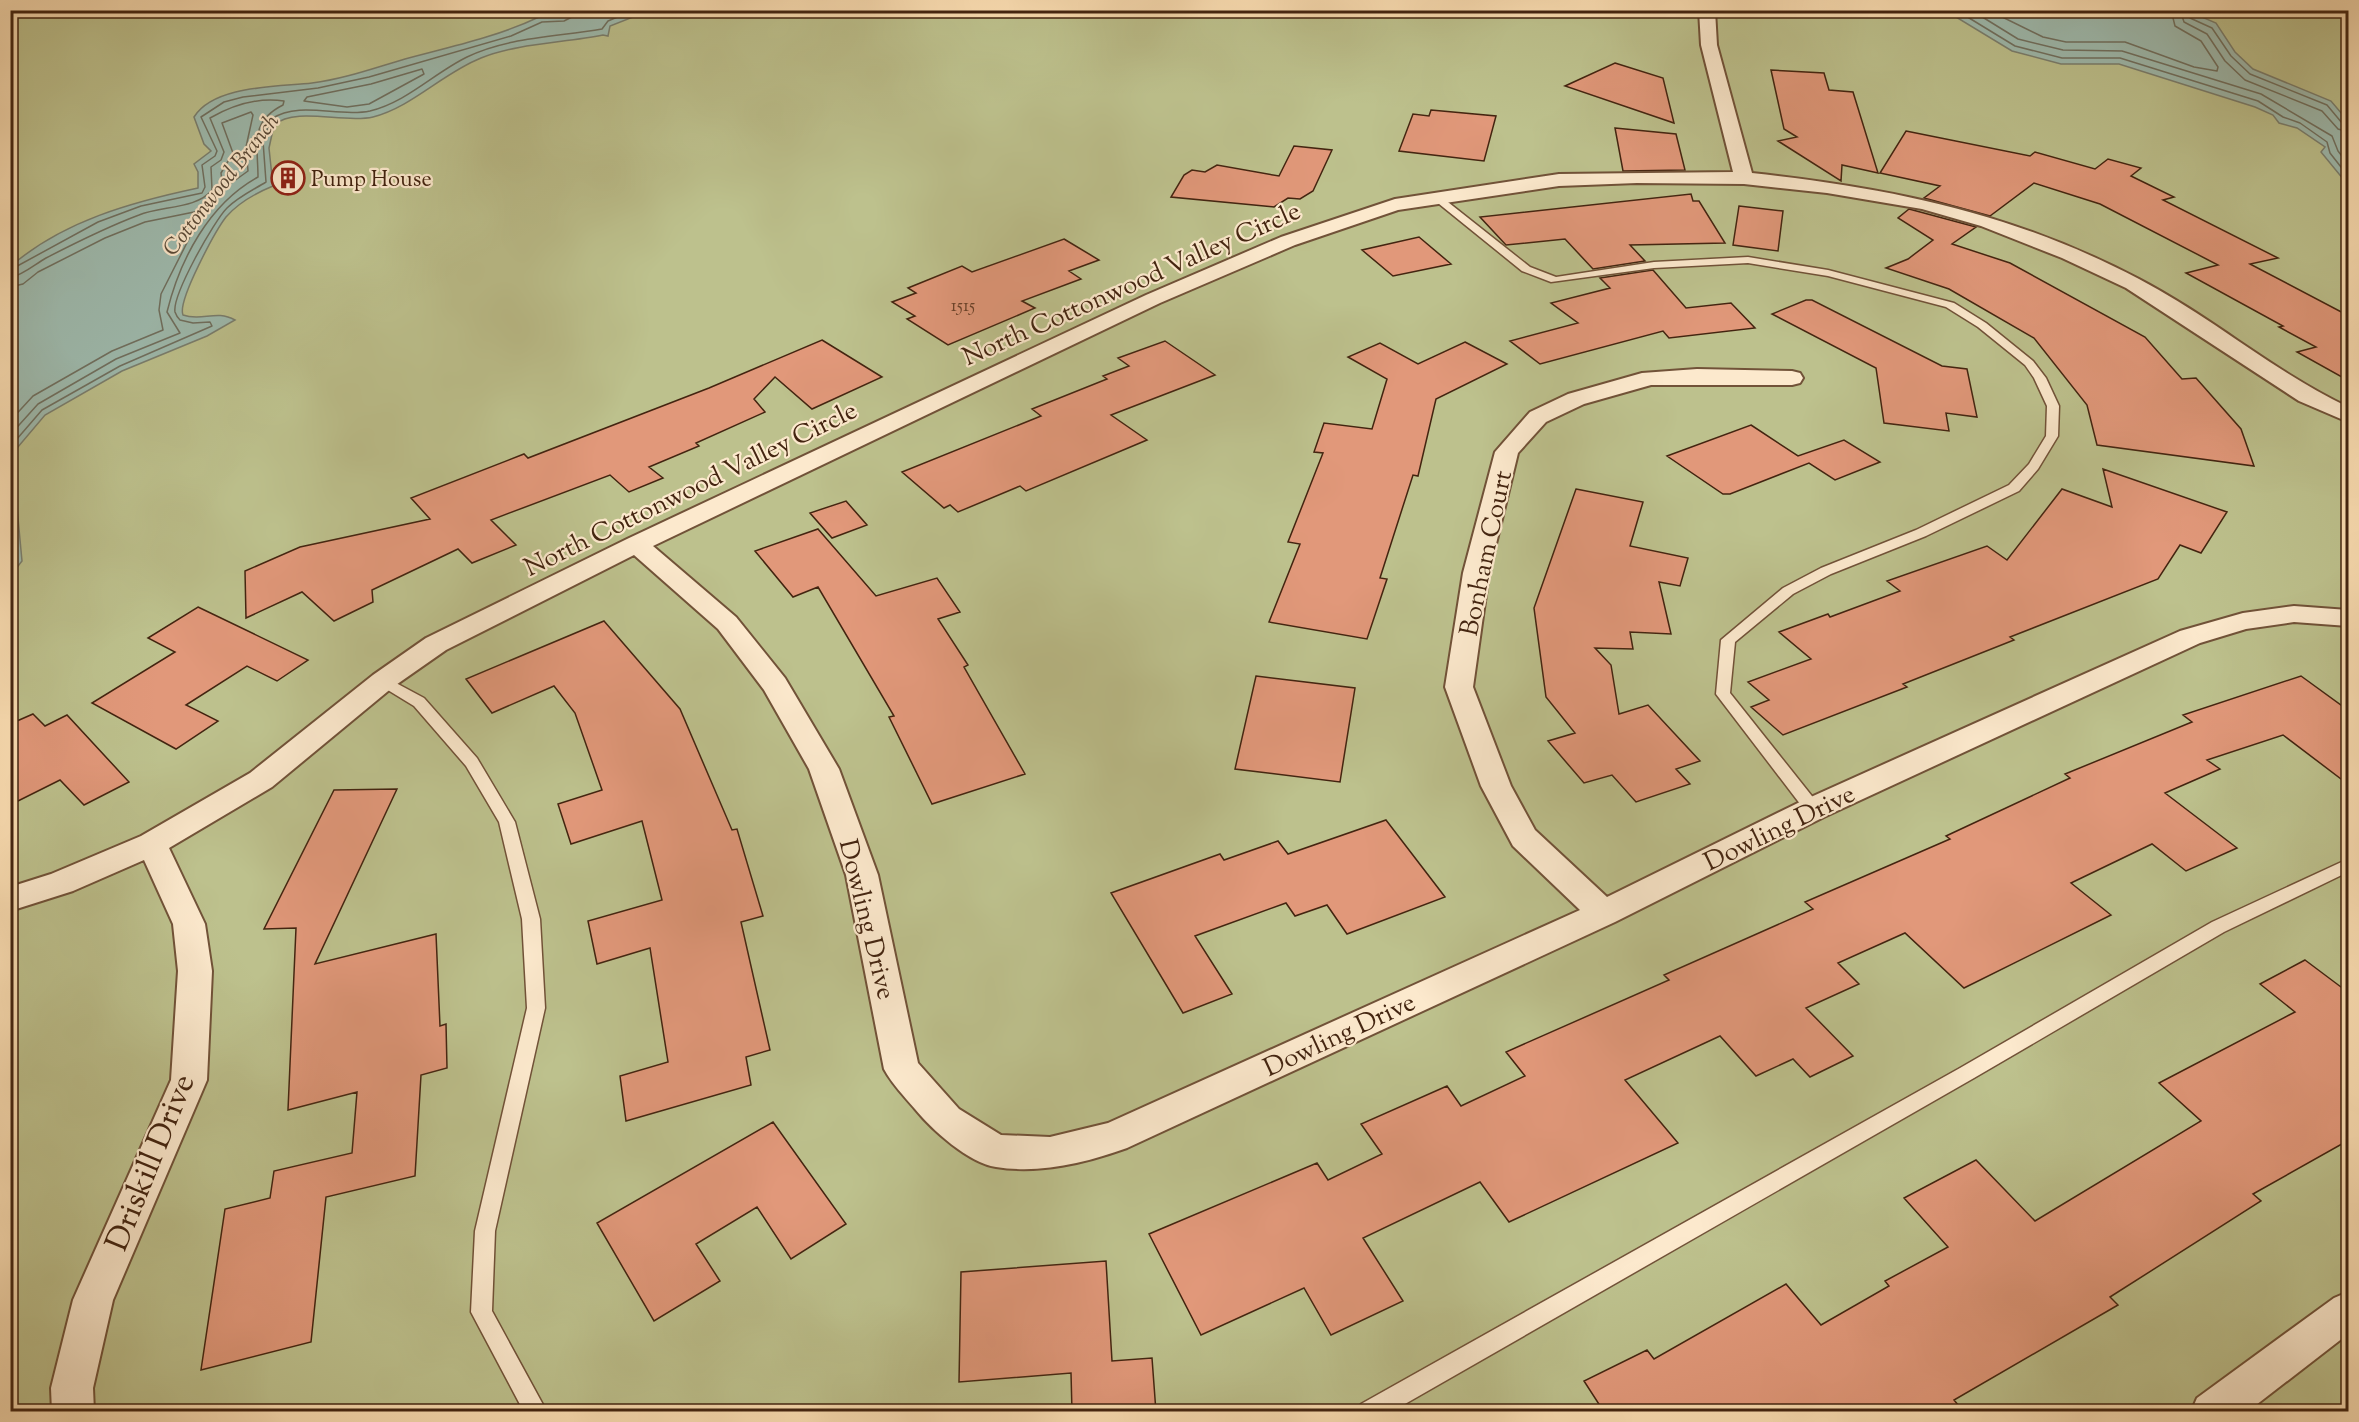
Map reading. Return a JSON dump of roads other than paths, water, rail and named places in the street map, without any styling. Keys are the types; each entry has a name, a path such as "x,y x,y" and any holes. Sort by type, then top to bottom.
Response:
{"street":[{"path":"1707,10 1709,45 1744,178"},
{"name":"North Cottonwood Valley Circle","path":"10,899 62,883 152,844 261,780 383,681 436,644 636,544 1195,282 1288,241 1354,218 1436,197 1559,180 1637,177 1744,178 1827,187 1924,204 1988,222 2068,254 2133,284 2307,396 2349,415"},
{"name":"Bonham Court","path":"1604,913 1524,838 1496,786 1459,687 1476,573 1508,452 1538,417 1576,399 1650,378 1697,376 1791,378"},
{"name":"Dowling Drive","path":"636,544 727,623 780,694 824,769 862,874 903,1069 946,1120 995,1151 1050,1153 1114,1137 1604,913 1814,809 2190,637 2243,621 2294,614 2349,618"},
{"name":"Driskill Drive","path":"74,1412 72,1388 93,1300 189,1080 195,971 189,924 152,844"},
{"path":"2212,1412 2349,1311"}],"lane":[{"path":"1436,197 1526,269 1540,276 1556,280 1654,265 1748,260 1828,273 1950,305 2006,343 2029,363 2040,378 2053,406 2052,436 2034,466 2014,488 1921,533 1826,571 1788,591 1728,640 1723,694 1814,809"},
{"path":"383,681 419,702 472,762 507,822 531,919 536,1008 485,1231 481,1312 536,1412"},
{"path":"1369,1412 1967,1074 2218,927 2349,865"}],"water":[{"name":"Cottonwood Branch","path":"574,11 674,11 638,15 610,26 608,36 526,46 495,53 467,64 401,106 373,117 348,119 307,116 283,119 274,125 269,148 273,186 248,199 226,217 198,266 183,307 183,315 190,317 215,315 235,320 207,336 122,371 45,415 12,454 22,561 11,575 11,266 31,250 53,237 99,215 198,188 198,172 194,164 211,151 204,144 194,117 203,107 216,99 231,93 265,87 312,83 347,76 490,36 543,15"},
{"path":"1946,11 2188,11 2216,23 2235,52 2253,69 2331,101 2348,121 2348,185 2321,152 2325,147 2297,128 2279,123 2273,115 2255,107 2119,64 2061,64 2012,51"}],"place":[{"name":"Pump House","path":"288,178"}]}
